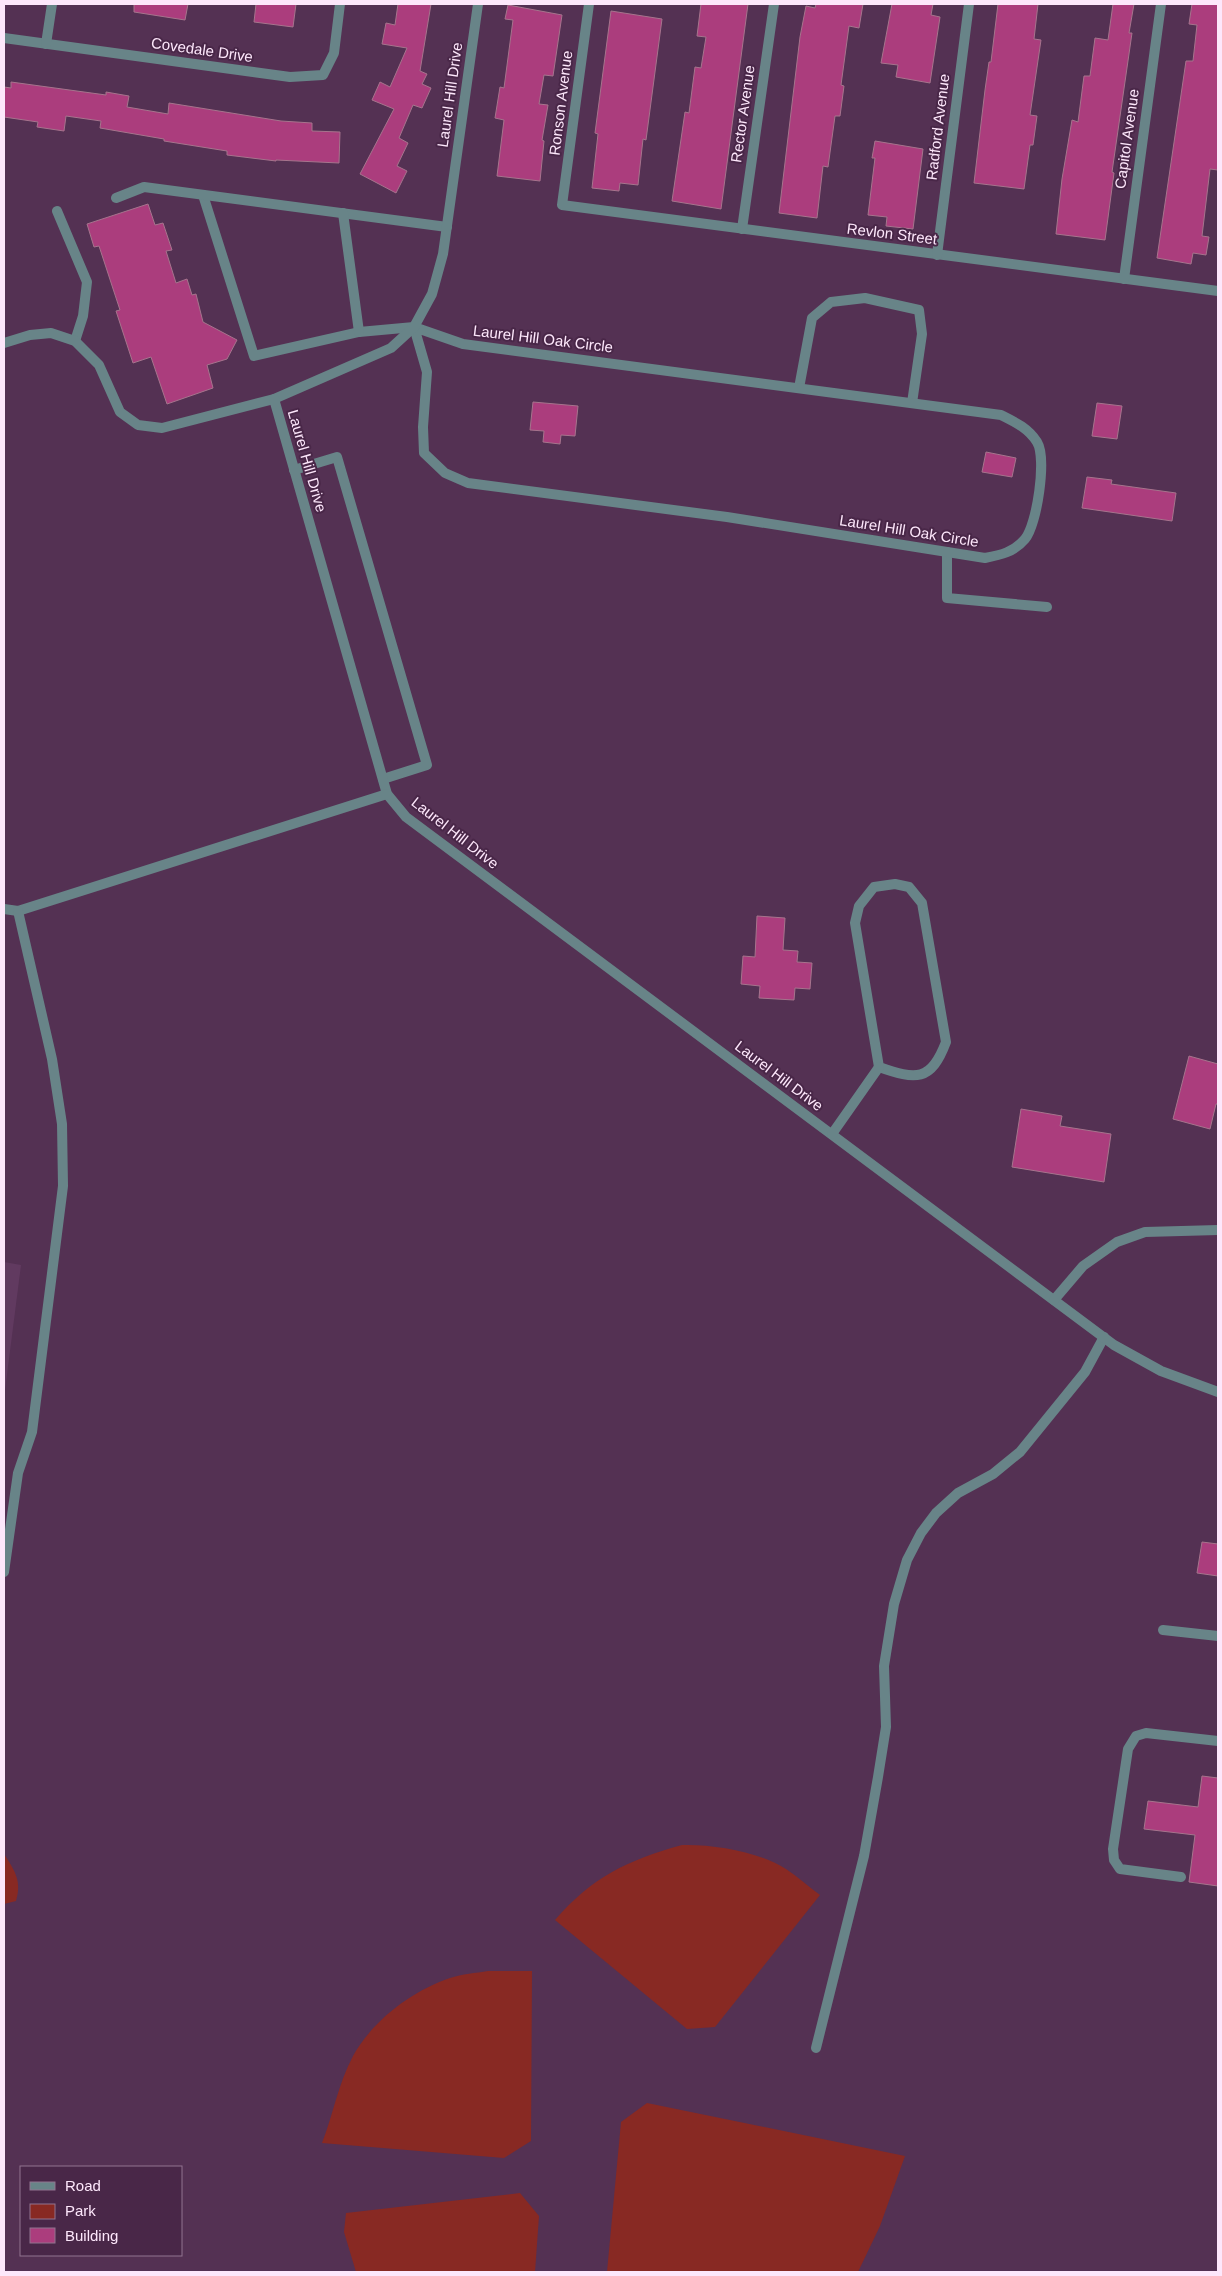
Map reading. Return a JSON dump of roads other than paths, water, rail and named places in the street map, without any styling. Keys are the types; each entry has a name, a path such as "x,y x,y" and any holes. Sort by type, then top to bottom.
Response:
{"street":[{"path":"46,44 52,4"},
{"name":"Covedale Drive","path":"4,38 290,77 323,75 334,53 340,4"},
{"name":"Laurel Hill Drive","path":"478,4 443,254 432,294 414,327 391,348 274,400 387,794 406,817 1104,1337 1161,1371 1218,1392"},
{"name":"Ronson Avenue","path":"562,205 588,4"},
{"name":"Rector Avenue","path":"742,229 774,4"},
{"name":"Radford Avenue","path":"936,255 969,4"},
{"name":"Capitol Avenue","path":"1124,279 1161,4"},
{"path":"116,198 144,187 447,227"},
{"path":"202,195 254,356 359,332 414,327"},
{"name":"Revlon Street","path":"562,205 1218,291"},
{"path":"57,211 87,282 83,316 75,341"},
{"path":"343,213 359,332"},
{"path":"799,388 812,318 831,302 865,298 919,310 922,334 912,403"},
{"name":"Laurel Hill Oak Circle","path":"414,327 463,344 1001,414 1024,427 1038,444 1041,472 1034,522 1025,538 1005,555 985,558 727,517 468,483 444,472 424,453 423,427 427,372 414,327"},
{"path":"4,343 30,335 52,333 75,341 99,365 120,412 138,425 162,428 274,400"},
{"path":"294,470 337,457 427,765 383,779"},
{"path":"947,552 947,598 1046,607"},
{"path":"4,909 18,911 387,794"},
{"path":"832,1134 879,1067 855,922 859,906 874,888 895,884 909,888 922,902 946,1042 939,1060 928,1072 906,1076 879,1067"},
{"path":"4,1572 18,1473 32,1432 64,1186 62,1124 52,1059 18,911"},
{"path":"1054,1300 1083,1266 1117,1242 1146,1232 1218,1230"},
{"path":"816,2048 864,1856 886,1727 884,1666 894,1604 907,1560 921,1533 936,1513 958,1493 993,1474 1020,1452 1086,1372 1104,1337"},
{"path":"1164,1630 1218,1636"},
{"path":"1181,1877 1120,1869 1114,1860 1113,1848 1128,1749 1136,1736 1146,1733 1218,1740"}]}
